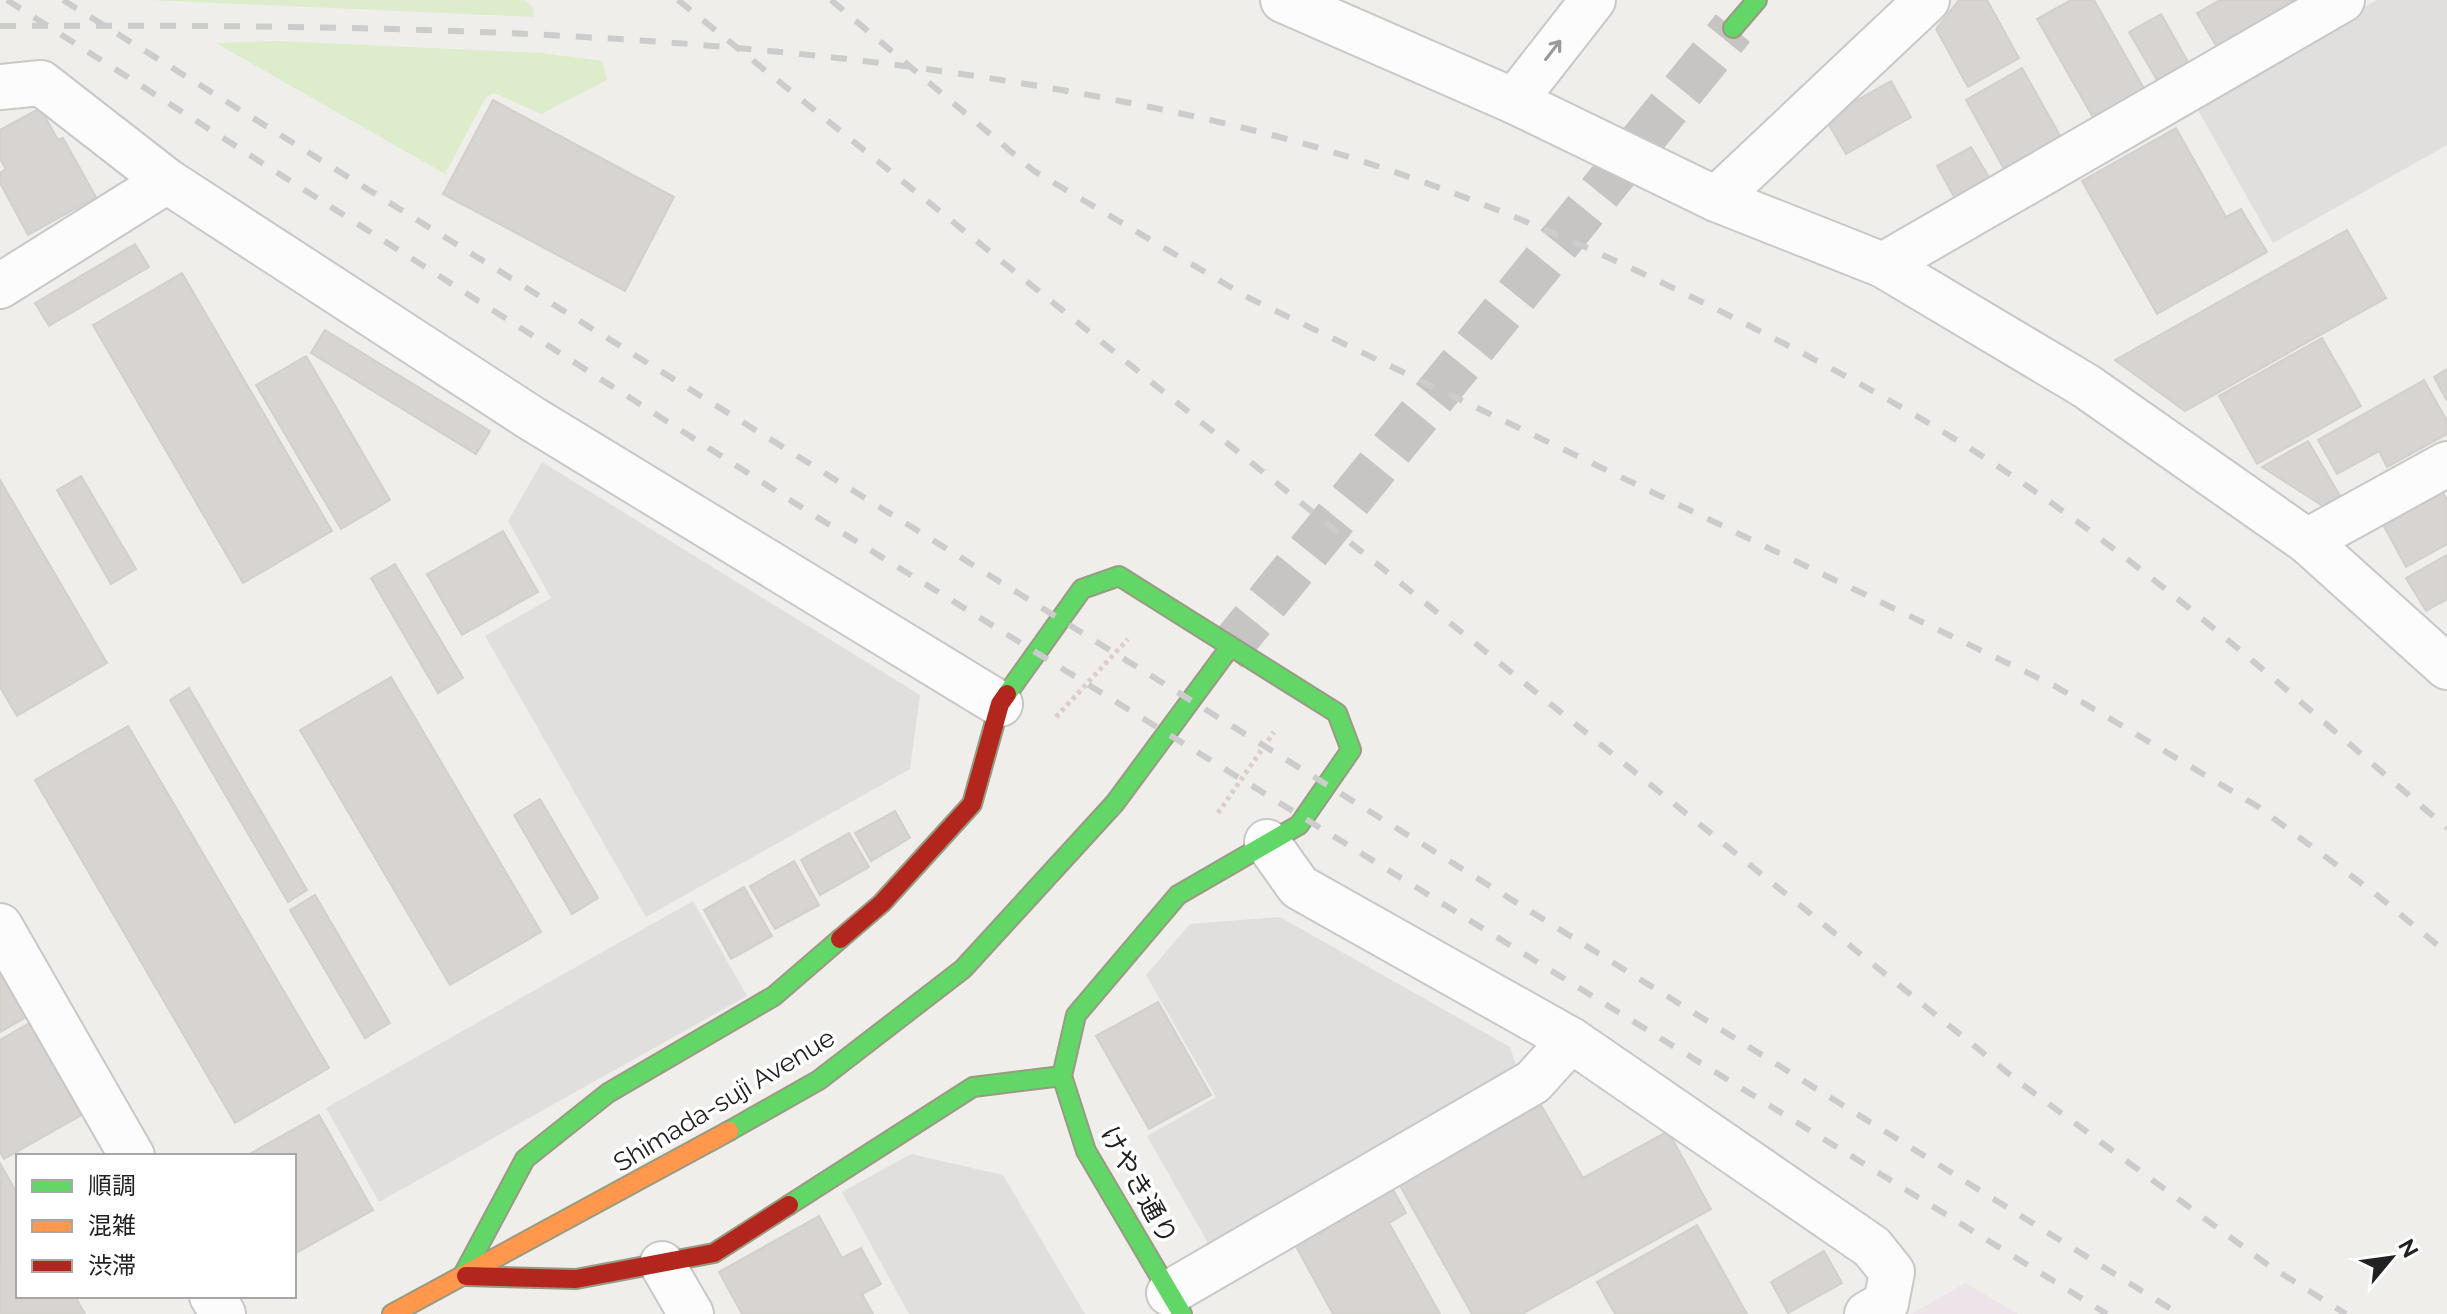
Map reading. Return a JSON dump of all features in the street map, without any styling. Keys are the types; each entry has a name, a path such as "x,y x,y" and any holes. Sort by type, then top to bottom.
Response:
{"street":[{"path":"1283,0 1514,101 1716,199 1883,265 2086,386 2307,541 2447,667"},
{"path":"1514,101 1593,0"},
{"path":"1733,28 1757,0"},
{"path":"1716,199 1927,0"},
{"path":"1883,265 2342,0"},
{"path":"0,87 41,83 167,181 531,418 1000,704"},
{"path":"0,286 167,181"},
{"path":"2307,541 2447,464"},
{"path":"1119,576 1337,713 1351,750 1299,825 1178,895 1076,1015 1062,1076 973,1087 714,1253 576,1279 463,1275 525,1159 608,1093 774,996 882,903 972,804 1000,704 1082,589 1119,576"},
{"name":"Shimada-suji Avenue","path":"392,1314 631,1187 819,1080 963,969 1115,803 1225,654"},
{"path":"1267,842 1299,887 1571,1040 1872,1247 1892,1272 1886,1303 1867,1314"},
{"path":"0,926 131,1154"},
{"path":"1176,1304 1533,1082 1571,1040"},
{"name":"けやき通り","path":"1062,1076 1086,1151 1176,1304"},
{"path":"662,1264 691,1314"}],"path":[{"path":"1076,697 1132,635"},
{"path":"1229,796 1279,724"}],"shaded area":[{"path":"2377,0 2447,0 2447,145 2273,243 2194,103"},
{"path":"542,462 920,695 910,769 646,917 485,636 551,598 508,521"},
{"path":"693,901 747,996 379,1202 326,1108"},
{"path":"1280,917 1510,1047 1519,1075 1209,1245 1147,1136 1216,1097 1146,975 1190,924"},
{"path":"911,1154 1003,1175 1085,1314 909,1314 842,1192"},
{"path":"1965,1283 2018,1314 1912,1314"}],"green space":[{"path":"150,0 525,0 533,8 534,17"},
{"path":"278,41 541,53 602,61 607,80 541,114 494,93 486,97 445,174 216,43"}],"building":[{"path":"1959,0 1987,0 2019,58 1968,87 1936,29"},
{"path":"2071,0 2094,0 2146,92 2095,121 2037,19"},
{"path":"2220,0 2305,0 2218,49 2197,13"},
{"path":"2161,14 2188,62 2157,80 2129,32"},
{"path":"2022,68 2062,139 2005,171 1966,100"},
{"path":"1891,81 1911,117 1846,154 1825,118"},
{"path":"493,100 674,197 625,291 443,194"},
{"path":"40,108 58,140 63,138 96,197 28,235 0,183 0,173 6,169 0,159 0,130"},
{"path":"2176,128 2226,217 2241,209 2267,252 2157,314 2082,181"},
{"path":"1971,147 1994,186 1959,206 1937,166"},
{"path":"2347,230 2386,298 2185,411 2115,360"},
{"path":"135,244 149,267 49,326 35,303"},
{"path":"182,273 332,531 243,583 93,325"},
{"path":"325,330 490,431 476,454 311,353"},
{"path":"2322,338 2361,406 2257,464 2219,396"},
{"path":"306,356 390,500 341,529 256,385"},
{"path":"2447,369 2447,401 2434,377"},
{"path":"2424,380 2447,421 2447,434 2387,467 2379,451 2337,474 2318,440"},
{"path":"2308,441 2340,496 2323,506 2262,467"},
{"path":"81,476 136,569 111,584 57,490"},
{"path":"0,480 107,663 17,716 0,687"},
{"path":"2440,488 2447,500 2447,544 2406,567 2381,521"},
{"path":"503,531 538,592 462,635 427,574"},
{"path":"2447,555 2447,599 2426,611 2406,578"},
{"path":"395,564 463,678 438,693 371,578"},
{"path":"391,677 541,932 450,985 300,730"},
{"path":"189,688 307,890 288,902 170,700"},
{"path":"128,726 329,1068 235,1123 35,780"},
{"path":"540,799 598,898 572,914 514,815"},
{"path":"895,811 910,838 871,861 855,833"},
{"path":"849,833 869,867 820,895 801,860"},
{"path":"794,861 819,905 775,929 750,886"},
{"path":"744,887 772,936 731,959 704,910"},
{"path":"315,895 390,1023 365,1038 290,910"},
{"path":"0,960 30,1015 0,1032"},
{"path":"1158,1002 1211,1095 1149,1129 1096,1036"},
{"path":"40,1017 92,1109 4,1159 0,1152 0,1040"},
{"path":"1541,1105 1583,1178 1668,1131 1711,1209 1522,1314 1472,1314 1399,1184"},
{"path":"319,1115 373,1210 296,1253 296,1154 250,1154"},
{"path":"1,1165 16,1191 16,1298 76,1298 85,1314 0,1314"},
{"path":"1391,1186 1406,1213 1389,1223 1440,1314 1333,1314 1293,1241"},
{"path":"819,1216 842,1258 861,1248 881,1284 862,1294 873,1314 742,1314 719,1272"},
{"path":"1697,1225 1747,1314 1615,1314 1597,1282"},
{"path":"1824,1251 1842,1283 1788,1313 1771,1282"}],"tunnel":[{"path":"1225,654 1733,28"}],"railway":[{"path":"7,0 812,514 2107,1314"},
{"path":"63,0 2179,1314"},
{"path":"678,0 2019,1082 2268,1265 2346,1314"},
{"path":"831,0 1034,171 1249,298 2055,686 2257,806 2377,895 2447,953"},
{"path":"0,26 314,27 471,32 784,52 940,71 1095,96 1248,129 1376,166 1502,212 1624,265 1813,359 1946,434 2011,475 2125,557 2234,645 2447,828"}],"traffic: fast":[{"path":"1733,28 1757,0"},
{"path":"1007,694 1082,589 1119,576 1337,713 1351,750 1299,825 1178,895 1076,1015 1062,1076"},
{"path":"729,1131 819,1080 963,969 1115,803 1225,654"},
{"path":"463,1275 525,1159 608,1093 774,996 840,939"},
{"path":"1062,1076 1086,1151 1182,1314"},
{"path":"789,1205 973,1087 1062,1076"}],"traffic: slow":[{"path":"392,1314 729,1131"}],"traffic: jam":[{"path":"840,939 882,903 972,804 1000,704 1007,694"},
{"path":"466,1276 576,1279 714,1253 789,1205"}]}
